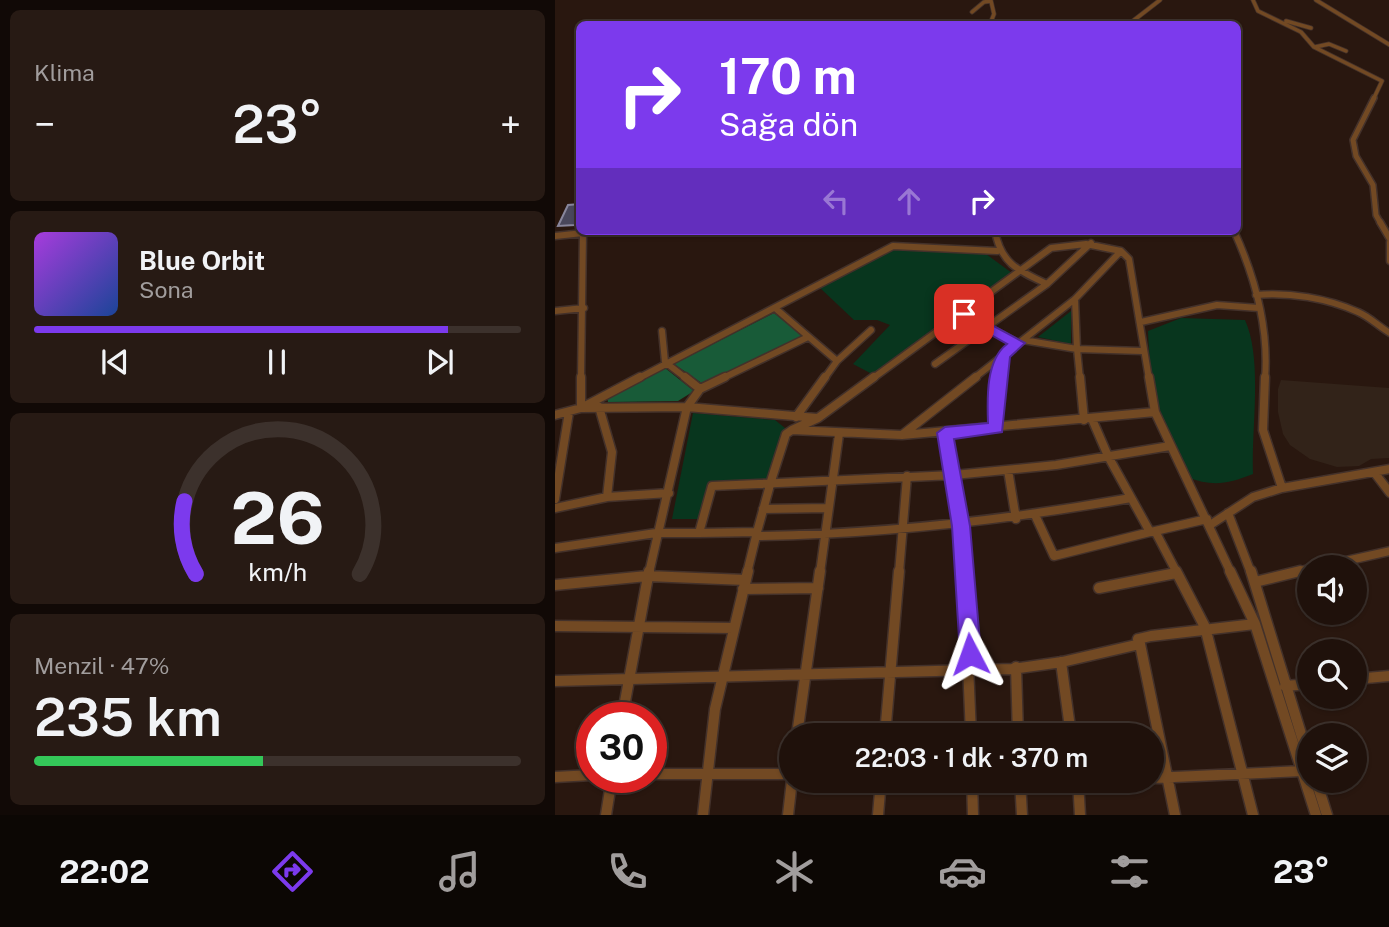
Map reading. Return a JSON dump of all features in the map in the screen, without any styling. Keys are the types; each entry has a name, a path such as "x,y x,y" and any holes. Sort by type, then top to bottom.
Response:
{"street":[{"path":"1129,21 1156,6 1160,0"},
{"path":"1253,0 1258,10 1301,32 1314,47 1382,81 1389,79"},
{"path":"1316,0 1389,45"},
{"path":"972,12 984,2 991,1 994,14 991,21"},
{"path":"1275,19 1311,28"},
{"path":"1314,47 1329,44 1346,51"},
{"path":"1382,81 1353,140 1356,156 1373,185 1376,215 1389,240 1389,261"},
{"path":"555,236 576,234"},
{"path":"581,408 583,235"},
{"path":"995,235 997,251 1009,267 1047,284"},
{"path":"1235,235 1259,308 1265,348 1262,424 1269,457 1282,488"},
{"path":"703,815 704,772 733,628 785,434 817,418 898,358 964,314 1051,248 1066,243 1091,243 1121,250 1129,259 1141,322 1142,351 1155,412 1255,624 1297,755"},
{"path":"935,364 1047,284 1091,243"},
{"path":"555,415 581,408 665,362 893,246 997,251"},
{"path":"902,435 1075,299 1121,250"},
{"path":"1256,295 1293,295 1354,310 1389,333"},
{"path":"1075,299 1077,349 1088,420 1205,627 1253,815"},
{"path":"1141,322 1217,305 1259,308"},
{"path":"555,312 584,308"},
{"path":"775,308 837,361"},
{"path":"964,314 1020,341 1077,349 1142,351"},
{"path":"796,417 837,361 871,330"},
{"path":"662,331 665,362 700,389"},
{"path":"625,702 656,533 669,492 677,442 687,407 700,389 808,337"},
{"path":"996,428 995,399 1002,355"},
{"path":"599,407 610,435 614,466 607,498"},
{"path":"581,408 687,407 817,418"},
{"path":"555,499 557,468 569,412"},
{"path":"792,430 839,434 945,433 1155,412"},
{"path":"945,433 961,526 971,670 971,723"},
{"path":"798,723 839,434"},
{"path":"700,533 712,486 954,475 1008,470 1170,446"},
{"path":"1008,470 1016,519"},
{"path":"1035,515 1054,556 1152,531 1209,522 1253,497 1282,488 1389,470"},
{"path":"1374,472 1389,493"},
{"path":"886,723 907,476"},
{"path":"555,508 607,498 669,492"},
{"path":"555,548 656,533 823,536 961,526 1131,498"},
{"path":"763,509 828,508"},
{"path":"1228,513 1255,582 1297,723"},
{"path":"1367,556 1389,551"},
{"path":"1255,582 1297,572"},
{"path":"1099,588 1176,573"},
{"path":"555,585 647,576 744,585 817,588"},
{"path":"1175,815 1138,639 1205,627 1255,624"},
{"path":"555,626 733,628"},
{"path":"555,681 971,670 1061,662 1101,650 1140,644"},
{"path":"1061,662 1069,723"},
{"path":"1016,667 1018,723"},
{"path":"1367,678 1389,676"},
{"path":"1285,686 1297,685"},
{"path":"1164,776 1297,771"},
{"path":"667,773 779,774"},
{"path":"555,777 576,776"},
{"path":"606,815 609,793"},
{"path":"788,815 791,793"},
{"path":"878,815 880,793"},
{"path":"973,793 973,815"},
{"path":"1021,793 1022,815"},
{"path":"1079,793 1080,815"},
{"path":"1309,793 1316,815"},
{"path":"1320,793 1327,815"}],"shaded area":[{"path":"1281,380 1389,388 1389,458 1371,459 1359,466 1337,467 1310,459 1290,445 1283,434 1278,412 1278,389"}],"green space":[{"path":"896,248 986,254 1012,273 872,374 853,364 890,325 877,320 854,320 819,287"},
{"path":"1071,311 1071,344 1038,337"},
{"path":"774,313 803,336 703,384 674,364"},
{"path":"1181,318 1245,320 1254,355 1255,374 1253,474 1220,483 1187,477 1159,406 1151,372 1148,331"},
{"path":"665,368 694,391 678,401 608,402 607,396"},
{"path":"693,413 775,420 785,428 767,481 709,483 699,519 672,519"}],"building":[{"path":"576,204 575,225 558,226 568,205"}],"route":[{"path":"964,314 1018,343 1002,355 995,399 996,428 945,433 961,526 970,654"}]}
